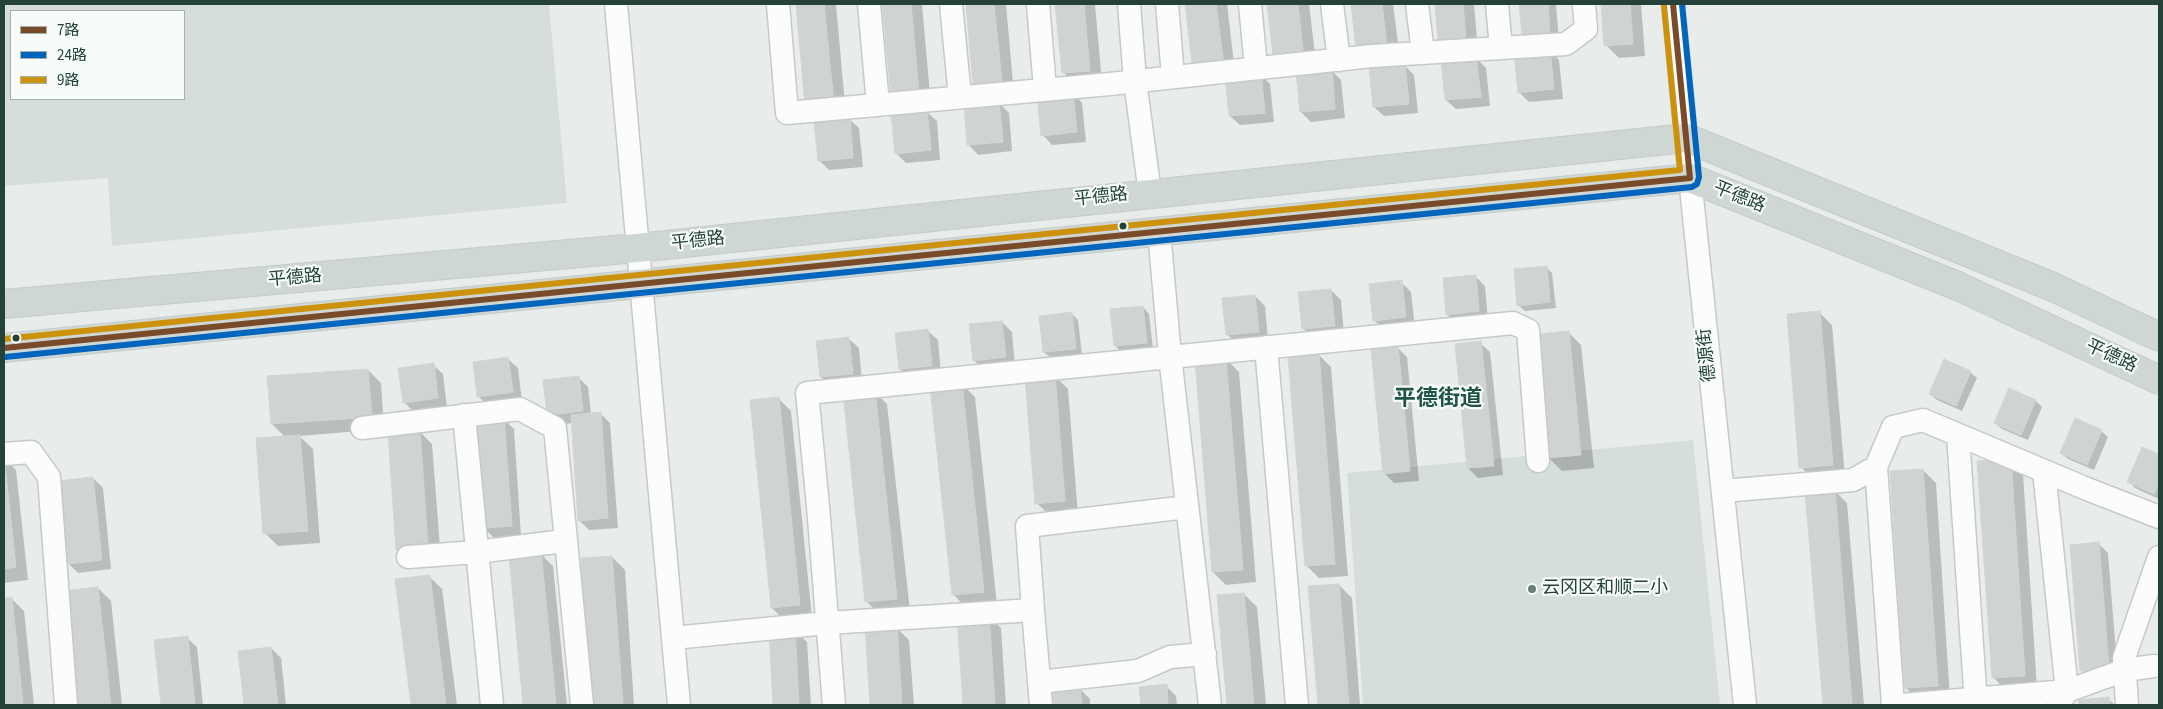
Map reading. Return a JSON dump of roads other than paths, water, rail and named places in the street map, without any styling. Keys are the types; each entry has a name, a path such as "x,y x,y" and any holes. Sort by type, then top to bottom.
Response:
{"main road":[{"name":"平德路","path":"4,304 637,248 1686,138 2053,287 2159,337"},
{"name":"平德路","path":"4,348 1690,178 1960,287 2159,380"}],"street":[{"path":"616,4 680,705"},
{"path":"778,4 787,113 1045,90 1339,60 1566,44 1586,29 1584,4"},
{"path":"869,4 878,104"},
{"path":"951,4 960,97"},
{"path":"1038,4 1045,90"},
{"path":"1129,4 1135,81 1150,193"},
{"path":"1167,4 1173,77"},
{"path":"1250,4 1256,68"},
{"path":"1332,4 1339,60"},
{"path":"1416,4 1423,53"},
{"path":"1497,4 1500,48"},
{"name":"德源街","path":"1673,4 1745,705"},
{"path":"1159,232 1170,356 1210,705"},
{"path":"834,705 808,393 1266,346 1513,323 1528,330 1538,461"},
{"path":"1266,346 1297,705"},
{"path":"362,428 520,409 555,428 564,541 582,705"},
{"path":"464,416 492,705"},
{"path":"1893,705 1876,467 1893,426 1923,420 2159,517"},
{"path":"1958,435 1976,702"},
{"path":"4,454 31,452 49,477 66,705"},
{"path":"1722,491 1853,480 1876,467"},
{"path":"2044,471 2063,698"},
{"path":"1041,705 1027,526 1187,507"},
{"path":"408,557 477,552 564,541"},
{"path":"2127,705 2124,658 2159,557"},
{"path":"673,638 827,623 1033,610"},
{"path":"1039,682 1138,671 1170,657 1205,654"},
{"path":"1901,705 2063,698 2125,670 2154,666"}],"place":[{"name":"云冈区和顺二小","path":"1532,589"}],"district":[{"name":"平德街道","path":"1438,400"}]}
